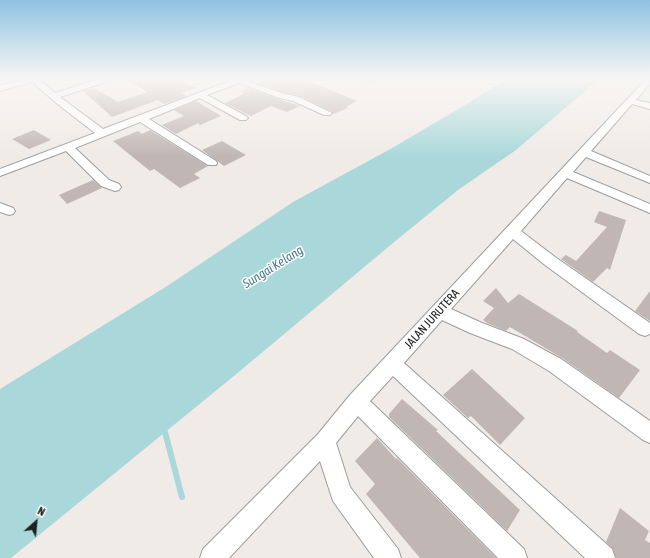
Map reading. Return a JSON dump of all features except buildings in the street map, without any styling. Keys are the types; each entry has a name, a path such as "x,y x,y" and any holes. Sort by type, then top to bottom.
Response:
{"street":[{"path":"66,105 102,133"},
{"path":"0,173 174,105"},
{"path":"219,105 243,118"},
{"path":"309,105 327,113"},
{"name":"JALAN JURUTERA","path":"212,558 325,441 357,402 626,105"},
{"path":"141,118 212,163"},
{"path":"67,146 104,183 115,187"},
{"path":"583,152 650,180"},
{"path":"564,172 650,209"},
{"path":"512,230 550,261 645,329"},
{"path":"440,311 476,328 518,344 555,365 650,433"},
{"path":"392,363 603,558"},
{"path":"357,402 515,558"},
{"path":"325,441 341,493 388,558"}],"water":[{"name":"Sungai Kelang","path":"465,105 569,105 516,150 458,190 11,558 0,558 0,389 164,288 293,202 394,147"}],"waterway":[{"path":"159,431 165,432 182,497"}]}
